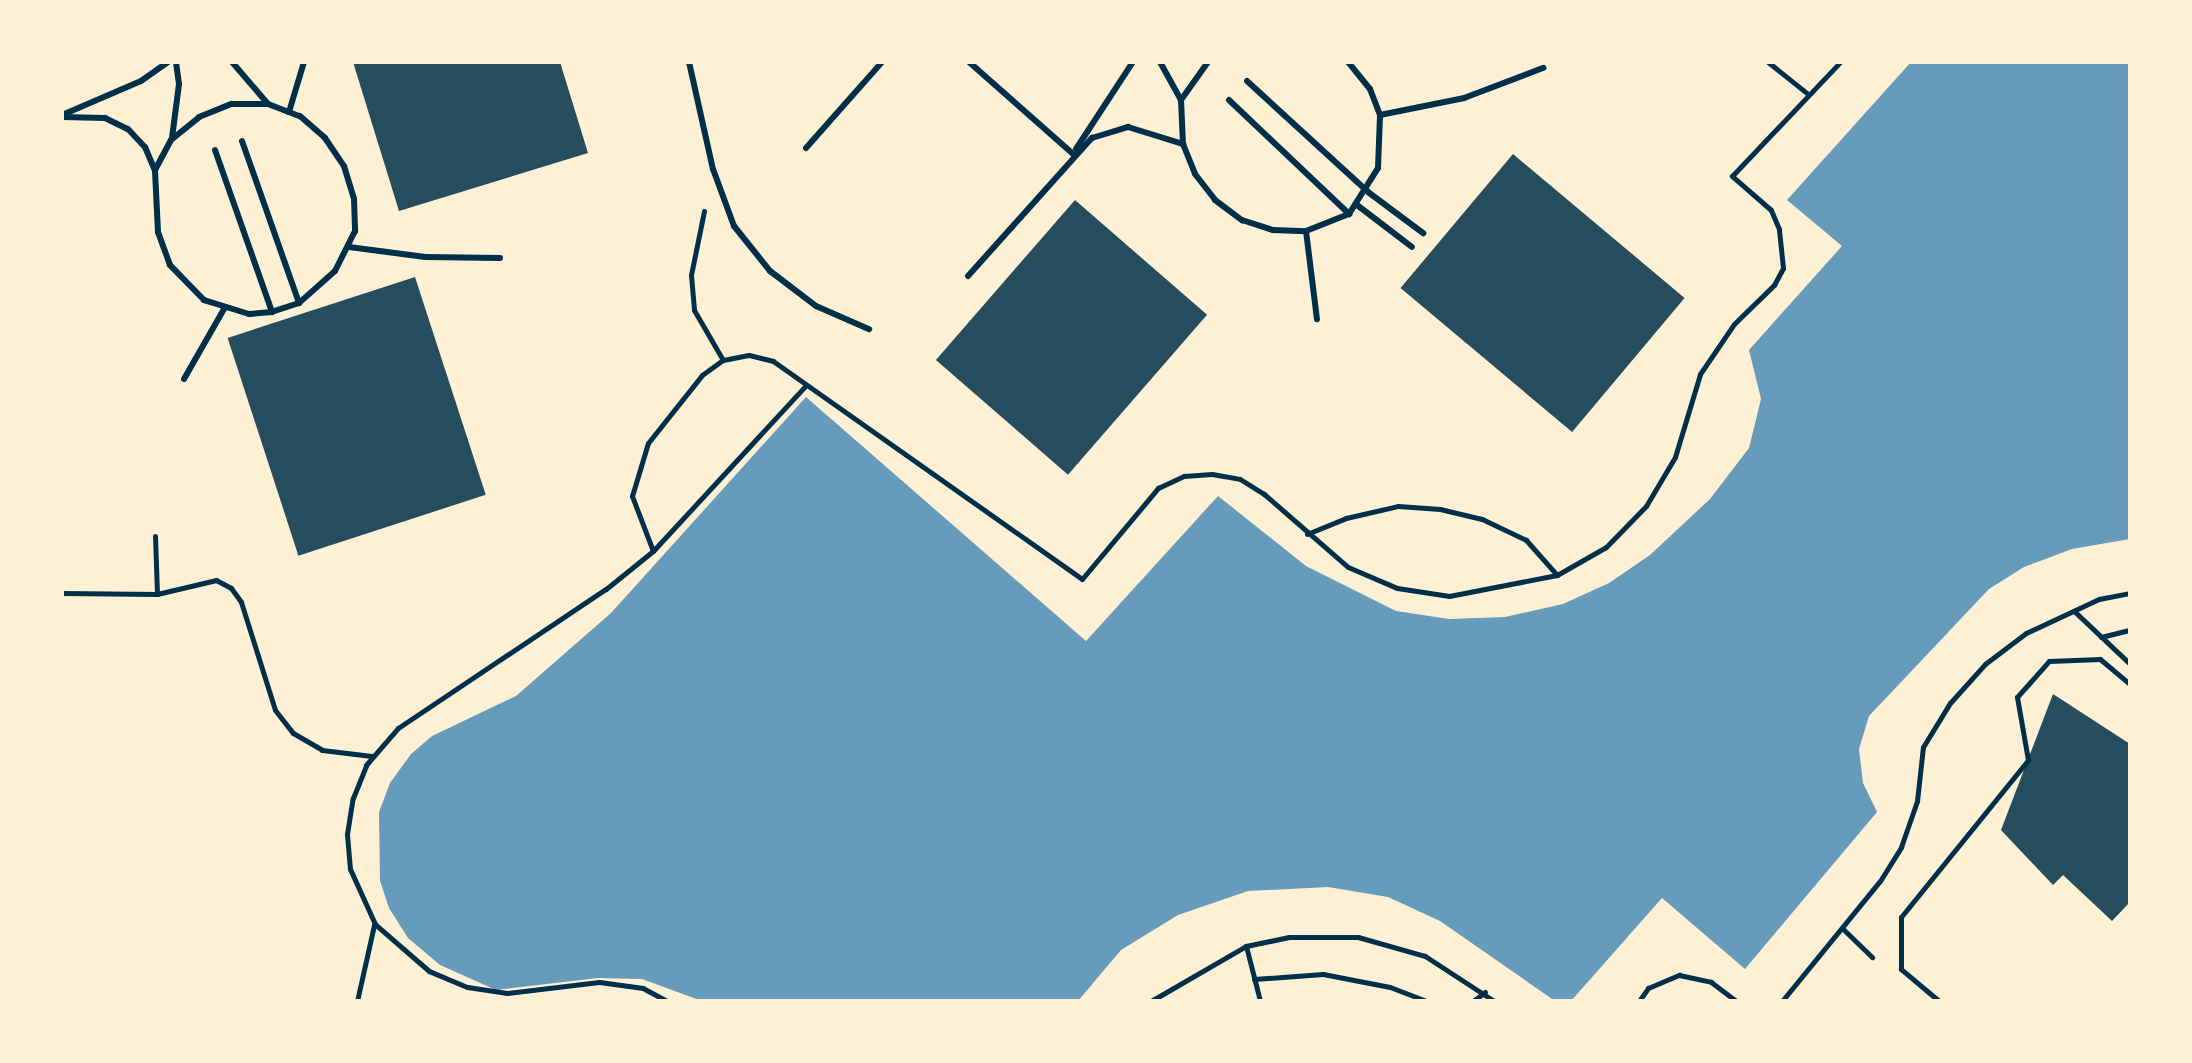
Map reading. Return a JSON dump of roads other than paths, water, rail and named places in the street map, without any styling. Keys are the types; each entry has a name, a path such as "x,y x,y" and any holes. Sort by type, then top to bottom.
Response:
{"lane":[{"path":"62,116 141,81 168,62"},
{"path":"171,140 199,117 232,104 268,104 289,112 325,138 344,166 354,199 355,231 349,247 319,289 299,303 272,312 224,309 192,291 170,265 153,204 155,170 171,140 179,84 176,62"},
{"path":"232,62 268,104"},
{"path":"289,112 304,62"},
{"path":"689,62 713,169 734,226 770,271 816,306 869,329"},
{"path":"806,148 882,62"},
{"path":"969,62 1073,154"},
{"path":"968,276 1073,154 1133,62"},
{"path":"1160,62 1181,100 1183,144 1195,174 1215,200 1242,220 1273,230 1306,231 1349,214 1357,205 1368,192 1383,142 1380,115 1370,89 1348,62"},
{"path":"1181,100 1208,62"},
{"path":"1380,115 1464,98 1543,68"},
{"path":"1247,81 1368,192 1423,233"},
{"path":"1229,100 1349,214"},
{"path":"62,116 105,118 128,129 145,147 155,170"},
{"path":"1073,154 1092,138 1128,127 1183,144"},
{"path":"242,141 299,303"},
{"path":"215,150 272,312"},
{"path":"1357,205 1412,247"},
{"path":"1306,231 1317,319"},
{"path":"349,247 425,257 500,258"},
{"path":"184,379 224,309"}],"water":[{"path":"1911,62 2130,62 2130,539 2072,549 2024,567 1989,589 1869,716 1859,749 1863,783 1877,812 1745,969 1662,898 1571,1001 1555,1001 1440,921 1388,897 1328,887 1248,891 1178,915 1121,950 1078,1001 702,1001 642,979 598,978 496,990 440,965 408,938 389,908 380,881 379,812 390,783 411,754 432,736 516,696 611,613 806,397 1086,641 1218,496 1306,566 1396,611 1449,619 1505,617 1563,604 1609,583 1650,555 1710,499 1749,448 1761,399 1749,350 1842,246 1787,200"}]}
